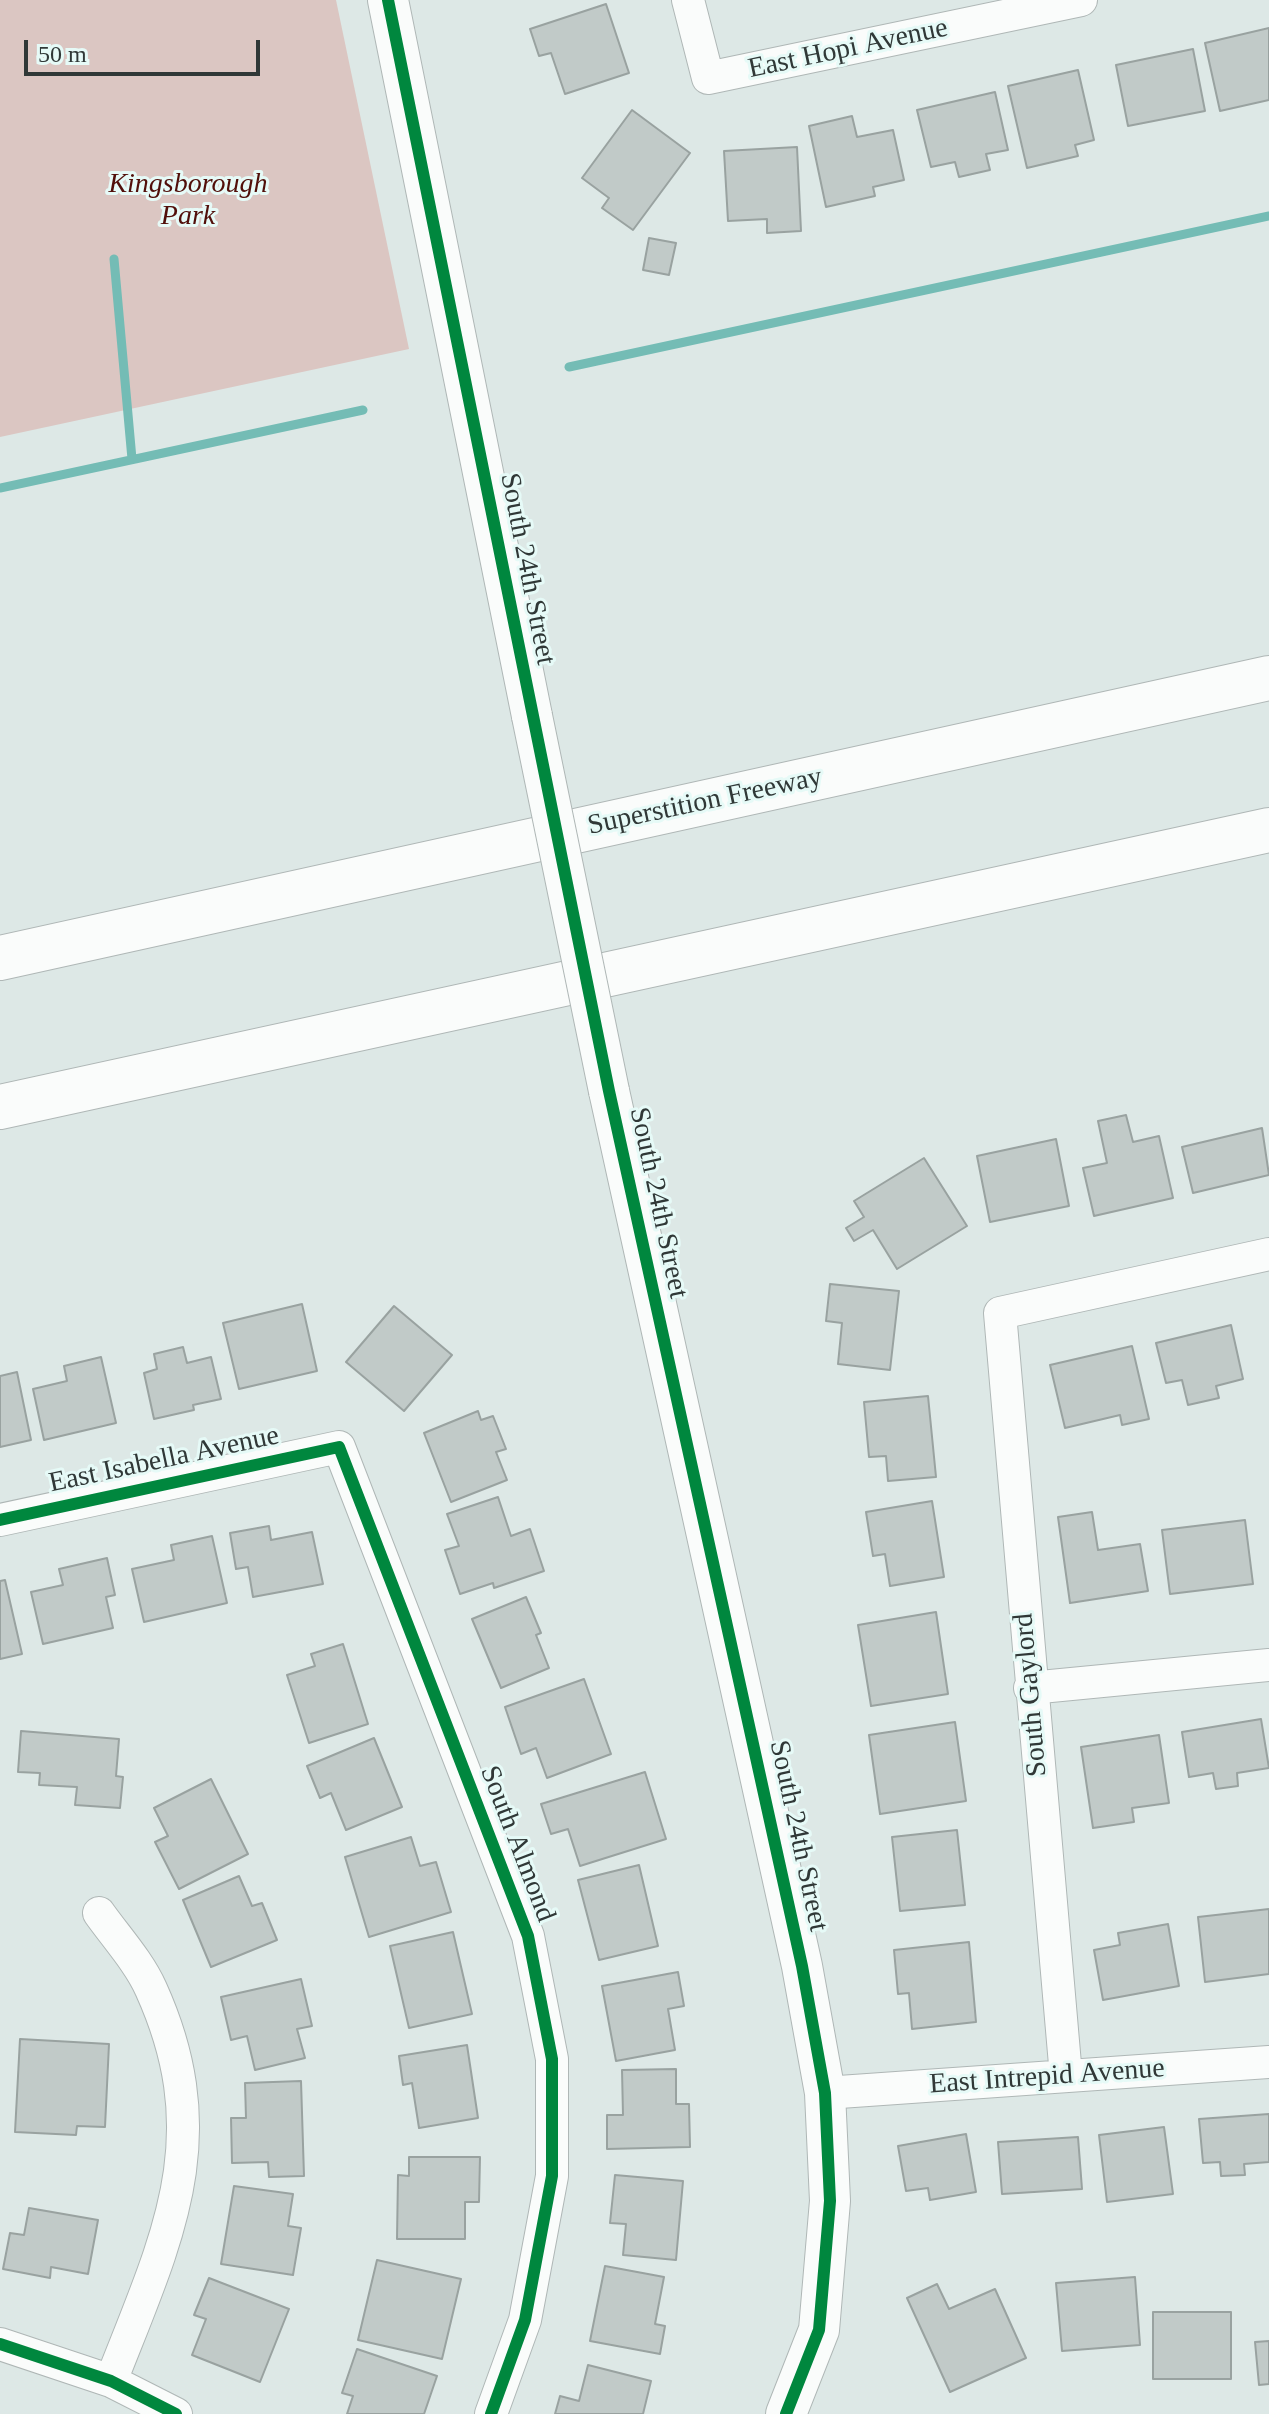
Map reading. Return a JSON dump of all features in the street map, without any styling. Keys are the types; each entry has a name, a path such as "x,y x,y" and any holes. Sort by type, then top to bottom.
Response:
{"highway":[{"name":"Superstition Freeway","path":"0,958 1269,678"},
{"path":"0,1107 1269,830"}],"street":[{"name":"South 24th Street","path":"388,0 609,1091 802,1966 825,2093 830,2201 819,2330 786,2414"},
{"name":"East Hopi Avenue","path":"688,0 708,78 1081,0"},
{"name":"South Gaylord","path":"1066,2076 1030,1688 1000,1313 1269,1254"},
{"name":"East Isabella Avenue","path":"0,1520 339,1447"},
{"name":"South Almond","path":"339,1447 528,1936 552,2059 552,2176 525,2320 491,2414"},
{"path":"1030,1688 1269,1665"},
{"path":"99,1913 150,1987 155,2000 179,2069 184,2148 169,2234 111,2381"},
{"name":"East Intrepid Avenue","path":"825,2093 1269,2062"},
{"path":"0,2344 111,2381 176,2414"}],"green space":[{"name":"Kingsborough Park","path":"0,0 336,0 409,349 0,437"}],"building":[{"path":"606,4 629,73 565,94 551,53 539,56 530,29"},
{"path":"1269,28 1269,100 1220,111 1205,43"},
{"path":"1193,49 1205,111 1128,126 1116,65"},
{"path":"1078,70 1094,140 1075,145 1078,156 1027,168 1008,86"},
{"path":"995,92 1008,150 986,154 990,170 959,177 955,162 931,167 917,110"},
{"path":"632,110 690,153 633,230 602,208 609,198 582,178"},
{"path":"852,116 857,137 893,130 904,180 873,187 875,196 826,207 809,126"},
{"path":"797,147 801,231 767,233 767,219 728,221 724,151"},
{"path":"649,238 676,243 669,275 643,270"},
{"path":"1126,1115 1133,1142 1159,1136 1173,1198 1094,1216 1083,1168 1107,1163 1098,1121"},
{"path":"1262,1128 1269,1175 1193,1193 1182,1147"},
{"path":"1056,1139 1069,1206 990,1222 977,1156"},
{"path":"924,1158 967,1226 897,1269 873,1230 854,1241 846,1228 864,1217 854,1201"},
{"path":"830,1284 899,1291 890,1370 838,1364 842,1323 826,1321"},
{"path":"302,1304 317,1371 239,1389 223,1323"},
{"path":"394,1306 452,1355 404,1411 346,1362"},
{"path":"1231,1325 1243,1379 1216,1386 1219,1398 1188,1405 1182,1380 1166,1383 1156,1343"},
{"path":"1132,1346 1149,1419 1122,1425 1120,1415 1065,1428 1050,1365"},
{"path":"183,1347 187,1363 211,1357 221,1399 193,1405 194,1410 154,1419 144,1373 157,1369 154,1354"},
{"path":"101,1357 116,1423 44,1440 33,1389 67,1381 64,1366"},
{"path":"17,1372 31,1440 0,1447 0,1376"},
{"path":"928,1396 936,1477 888,1481 886,1456 869,1457 864,1402"},
{"path":"478,1411 481,1420 493,1416 506,1449 496,1452 507,1480 451,1502 424,1433"},
{"path":"498,1497 511,1536 530,1529 544,1571 494,1588 493,1583 460,1594 445,1550 459,1546 447,1514"},
{"path":"932,1501 944,1577 890,1586 885,1554 873,1556 866,1512"},
{"path":"1092,1512 1098,1550 1140,1544 1148,1591 1070,1603 1058,1517"},
{"path":"1245,1520 1253,1584 1170,1594 1162,1530"},
{"path":"269,1526 271,1540 312,1532 323,1584 253,1597 248,1567 236,1569 230,1533"},
{"path":"212,1536 227,1603 144,1622 132,1569 174,1560 171,1545"},
{"path":"107,1558 115,1595 106,1597 113,1628 43,1644 31,1592 63,1585 59,1569"},
{"path":"5,1580 22,1654 0,1659 0,1581"},
{"path":"526,1597 541,1633 536,1635 549,1668 501,1688 472,1619"},
{"path":"936,1612 948,1694 871,1706 858,1625"},
{"path":"343,1644 368,1724 309,1743 287,1675 315,1666 311,1654"},
{"path":"584,1679 611,1754 547,1778 536,1748 521,1754 505,1707"},
{"path":"1261,1719 1269,1768 1237,1773 1238,1786 1216,1789 1213,1773 1189,1777 1182,1732"},
{"path":"955,1722 966,1801 880,1814 869,1735"},
{"path":"21,1731 119,1739 116,1776 123,1777 120,1808 75,1805 77,1787 39,1785 40,1773 18,1772"},
{"path":"1159,1735 1169,1803 1132,1808 1134,1822 1093,1828 1081,1747"},
{"path":"374,1738 402,1807 346,1830 331,1793 320,1798 307,1766"},
{"path":"645,1772 666,1839 580,1866 568,1829 551,1834 541,1804"},
{"path":"211,1779 248,1854 179,1889 155,1842 168,1836 154,1808"},
{"path":"957,1830 965,1905 900,1911 892,1837"},
{"path":"411,1837 420,1866 436,1862 451,1912 369,1937 345,1857"},
{"path":"639,1865 658,1946 599,1960 578,1880"},
{"path":"239,1876 252,1906 262,1903 277,1940 211,1967 183,1900"},
{"path":"1269,1909 1269,1974 1205,1982 1198,1917"},
{"path":"1168,1924 1179,1986 1103,2000 1094,1950 1120,1945 1118,1933"},
{"path":"453,1932 472,2014 409,2028 390,1946"},
{"path":"969,1942 976,2022 912,2029 909,1993 898,1994 894,1950"},
{"path":"678,1972 684,2006 668,2009 675,2050 616,2061 602,1986"},
{"path":"301,1979 312,2026 297,2029 305,2058 255,2070 247,2036 231,2040 221,1997"},
{"path":"20,2039 109,2044 105,2127 77,2126 76,2135 15,2132"},
{"path":"467,2045 478,2118 419,2128 412,2083 403,2085 399,2056"},
{"path":"676,2069 676,2104 689,2104 690,2147 607,2149 607,2115 623,2115 622,2070"},
{"path":"301,2081 304,2176 269,2177 268,2162 232,2163 231,2118 246,2118 245,2083"},
{"path":"1269,2114 1269,2162 1244,2164 1245,2175 1221,2176 1220,2162 1203,2163 1199,2119"},
{"path":"1164,2127 1173,2194 1107,2202 1099,2135"},
{"path":"966,2134 976,2192 930,2200 928,2188 906,2191 898,2146"},
{"path":"1078,2137 1082,2189 1002,2194 998,2142"},
{"path":"409,2157 480,2157 479,2202 465,2202 465,2239 397,2239 398,2175 409,2176"},
{"path":"615,2175 683,2181 676,2260 623,2255 626,2224 610,2223"},
{"path":"234,2186 293,2194 288,2226 301,2228 293,2275 221,2264"},
{"path":"29,2208 98,2220 88,2274 51,2267 50,2278 3,2269 10,2233 24,2235"},
{"path":"377,2260 461,2279 442,2359 358,2340"},
{"path":"605,2266 664,2277 655,2324 665,2326 660,2354 590,2341"},
{"path":"1135,2277 1140,2345 1062,2351 1056,2283"},
{"path":"209,2278 289,2309 260,2382 192,2355 206,2319 194,2315"},
{"path":"937,2284 949,2309 995,2289 1026,2358 950,2392 907,2298"},
{"path":"1153,2312 1231,2312 1231,2379 1153,2379"},
{"path":"1269,2341 1269,2384 1259,2385 1255,2342"},
{"path":"357,2349 437,2376 424,2414 347,2414 353,2396 342,2393"},
{"path":"588,2365 651,2381 643,2414 555,2414 560,2396 579,2401"}],"waterway":[{"path":"569,367 1269,216"},
{"path":"114,259 132,459"},
{"path":"0,488 363,410"}],"cycle path":[{"path":"388,0 609,1091 802,1966 825,2093 830,2201 819,2330 786,2414"},
{"path":"0,1520 339,1447 528,1936 552,2059 552,2176 525,2320 491,2414"},
{"path":"0,2344 111,2381 176,2414"}]}
